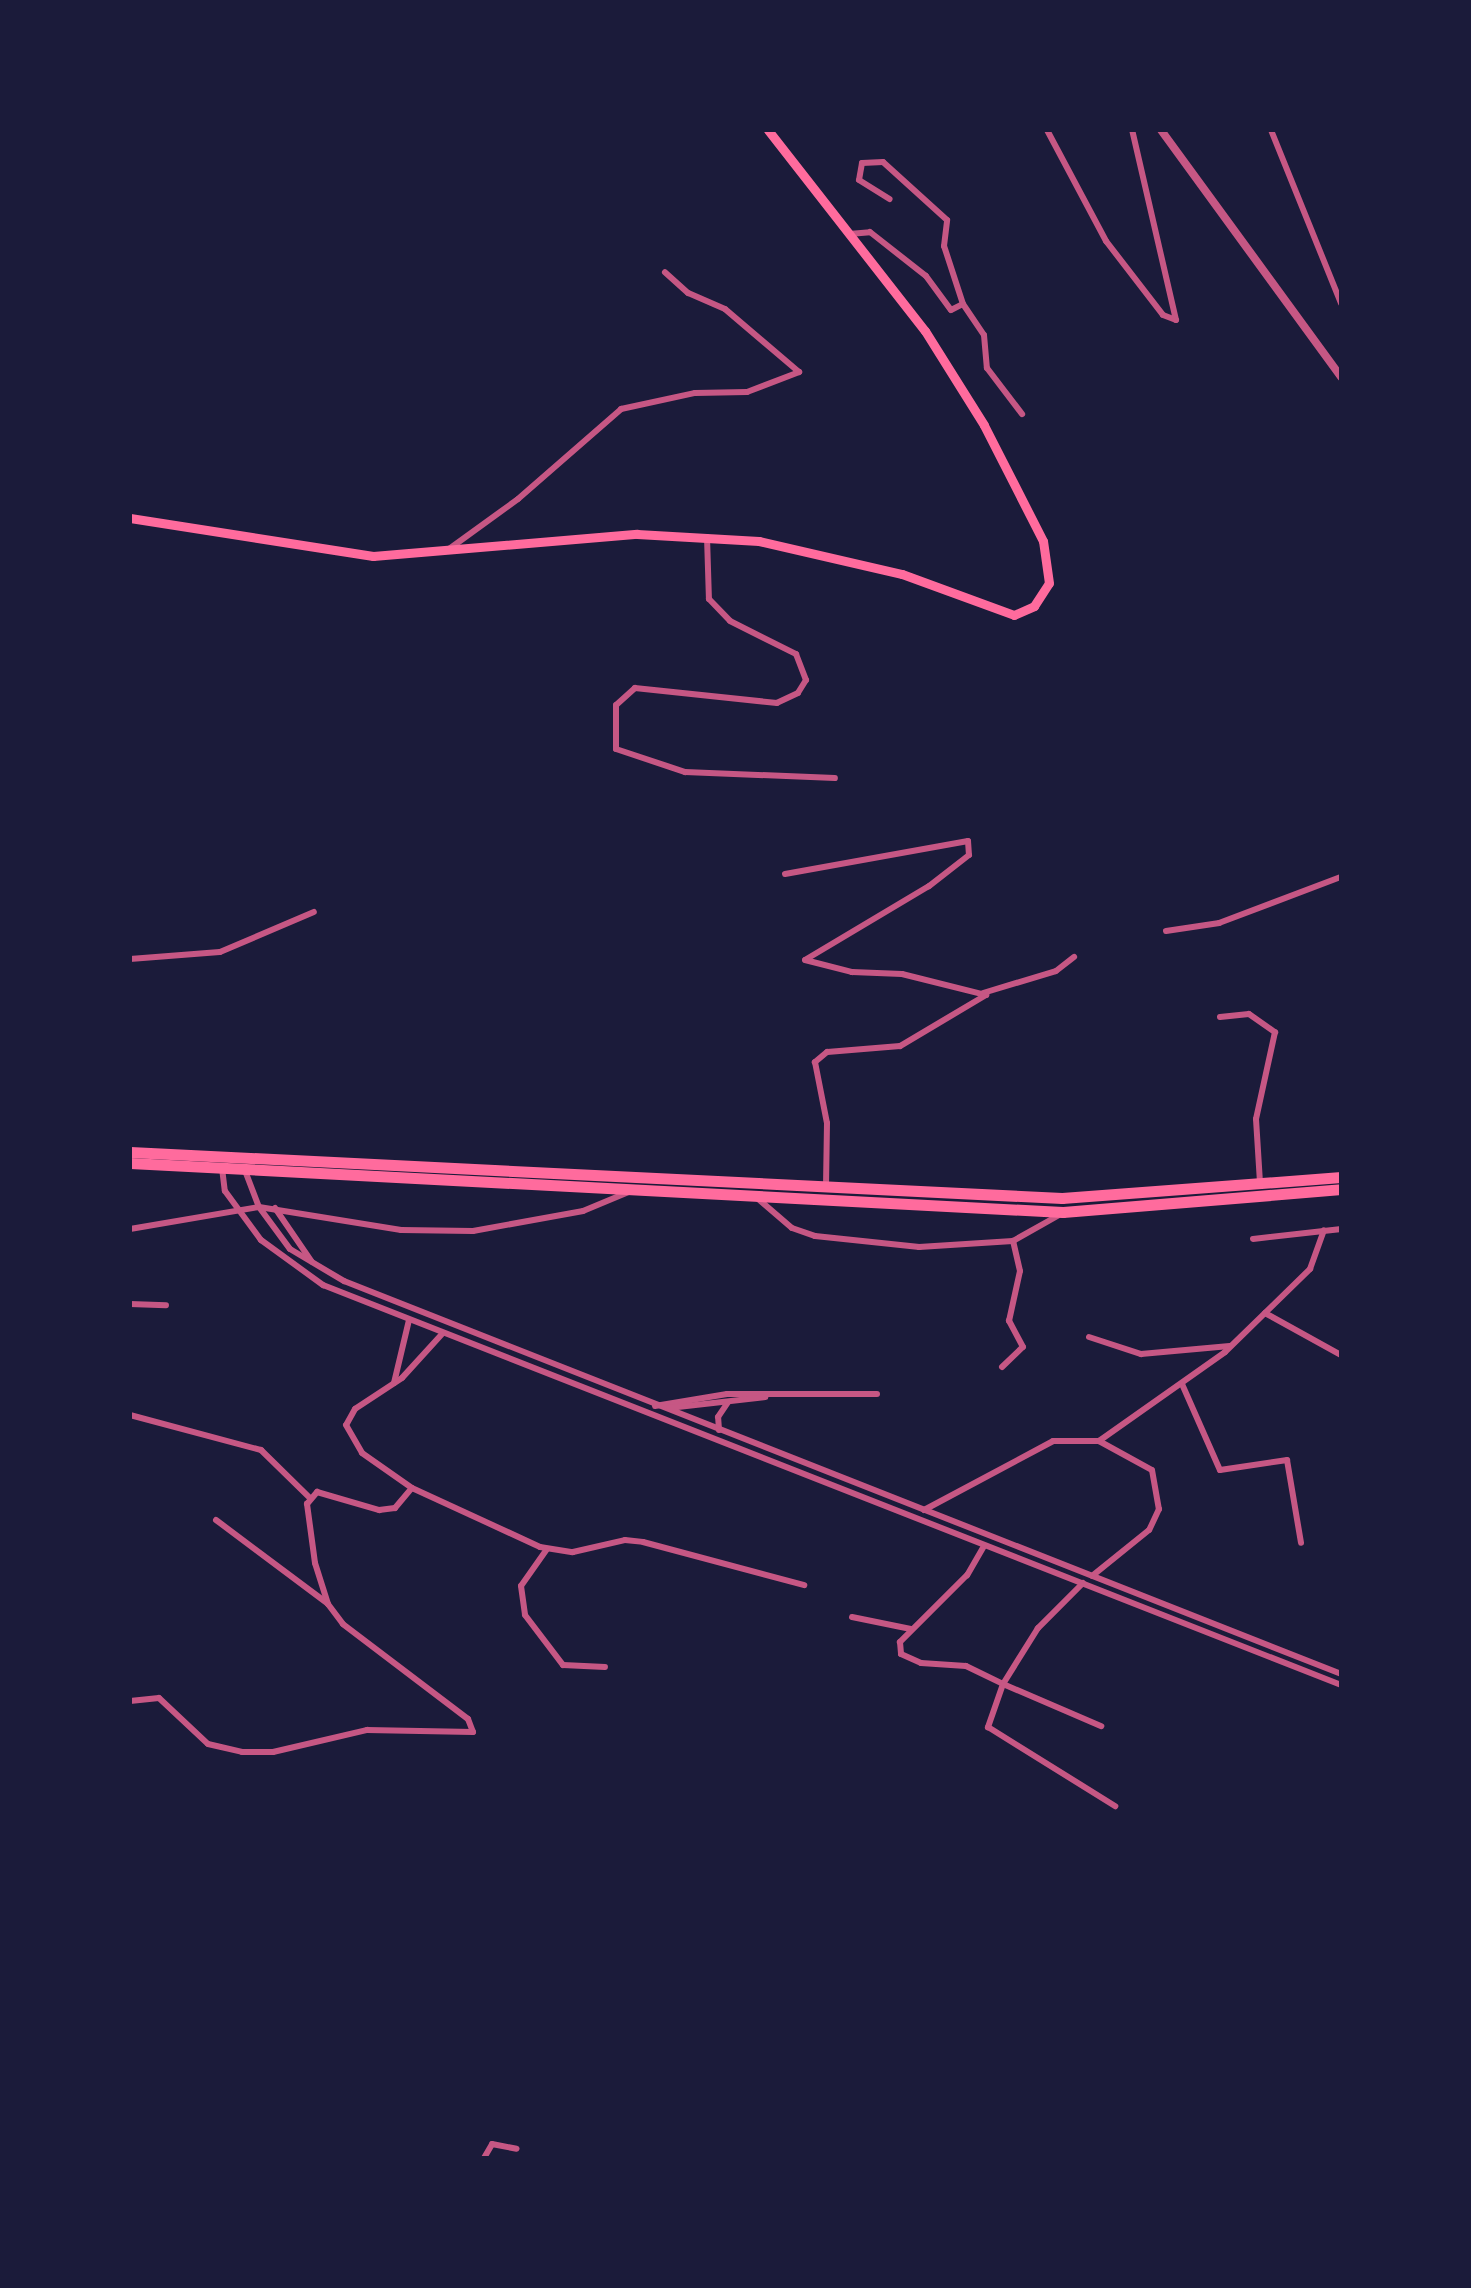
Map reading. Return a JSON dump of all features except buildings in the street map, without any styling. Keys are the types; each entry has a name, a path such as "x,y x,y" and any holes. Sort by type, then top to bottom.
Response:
{"highway":[{"path":"130,1152 826,1185 1063,1212 1230,1192 1260,1184 1341,1177"},
{"path":"130,1163 750,1192 1062,1198 1341,1189"}],"main road":[{"path":"130,518 333,553 445,553 637,534 759,540 892,571 1014,615 1034,606 1049,583 1043,541 956,376 768,130"}],"street":[{"path":"1046,130 1106,241 1164,315 1176,320 1132,130"},
{"path":"1161,130 1341,377"},
{"path":"1271,130 1341,303"},
{"path":"889,199 859,180 862,163 882,162 947,220 944,246 963,304 984,335 987,368 1022,414"},
{"path":"848,234 870,232 926,276 951,310 963,304"},
{"path":"445,553 518,499 620,409 696,393 747,392 799,372 725,309 688,294 665,272"},
{"path":"707,537 709,599 730,621 796,654 806,680 798,693 777,703 635,688 616,704 616,749 685,772 835,778"},
{"path":"785,874 968,841 969,855 929,886 805,960 982,994"},
{"path":"1166,931 1219,923 1341,876"},
{"path":"130,959 220,952 314,912"},
{"path":"826,1185 827,1124 815,1062 828,1052 900,1046 982,994 1056,971 1074,958"},
{"path":"1220,1017 1249,1014 1275,1032 1256,1118 1260,1184"},
{"path":"222,1167 225,1191 237,1210 306,1277 442,1334 646,1412 772,1395"},
{"path":"244,1167 259,1206 290,1249 315,1267 960,1538 1341,1686"},
{"path":"130,1229 259,1206 401,1230 473,1231 583,1212 636,1188"},
{"path":"750,1192 792,1228 815,1236 919,1247 1013,1241 1063,1212"},
{"path":"275,1208 315,1267"},
{"path":"1099,1441 1232,1346 1310,1269 1324,1230"},
{"path":"1252,1239 1341,1230"},
{"path":"1002,1367 1023,1347 1009,1321 1020,1271 1013,1241"},
{"path":"130,1304 166,1305"},
{"path":"1266,1312 1341,1355"},
{"path":"394,1384 409,1320"},
{"path":"442,1334 394,1384 354,1409 346,1425 362,1452 412,1488 546,1549 573,1552 625,1540 804,1585"},
{"path":"1089,1337 1140,1354 1232,1346"},
{"path":"1182,1384 1220,1470 1287,1460 1302,1543"},
{"path":"658,1410 708,1395 877,1394"},
{"path":"719,1430 718,1417 728,1402"},
{"path":"658,1410 719,1430 1341,1674"},
{"path":"130,1414 261,1450 310,1498 309,1535 328,1604"},
{"path":"924,1511 1053,1441 1099,1441 1152,1470 1159,1509 1149,1530 1091,1577"},
{"path":"310,1498 324,1492 395,1508 412,1488"},
{"path":"130,1702 159,1698 208,1744 258,1754 367,1730 473,1732 468,1718 343,1624 328,1604 216,1520"},
{"path":"960,1538 964,1527"},
{"path":"984,1546 967,1575 900,1642 904,1658 966,1666 1101,1726"},
{"path":"546,1549 522,1586 525,1615 563,1665 604,1667"},
{"path":"1082,1583 1038,1628 1003,1684 988,1727 1115,1806"},
{"path":"852,1617 912,1629"},
{"path":"484,2158 492,2144 517,2149"}]}
